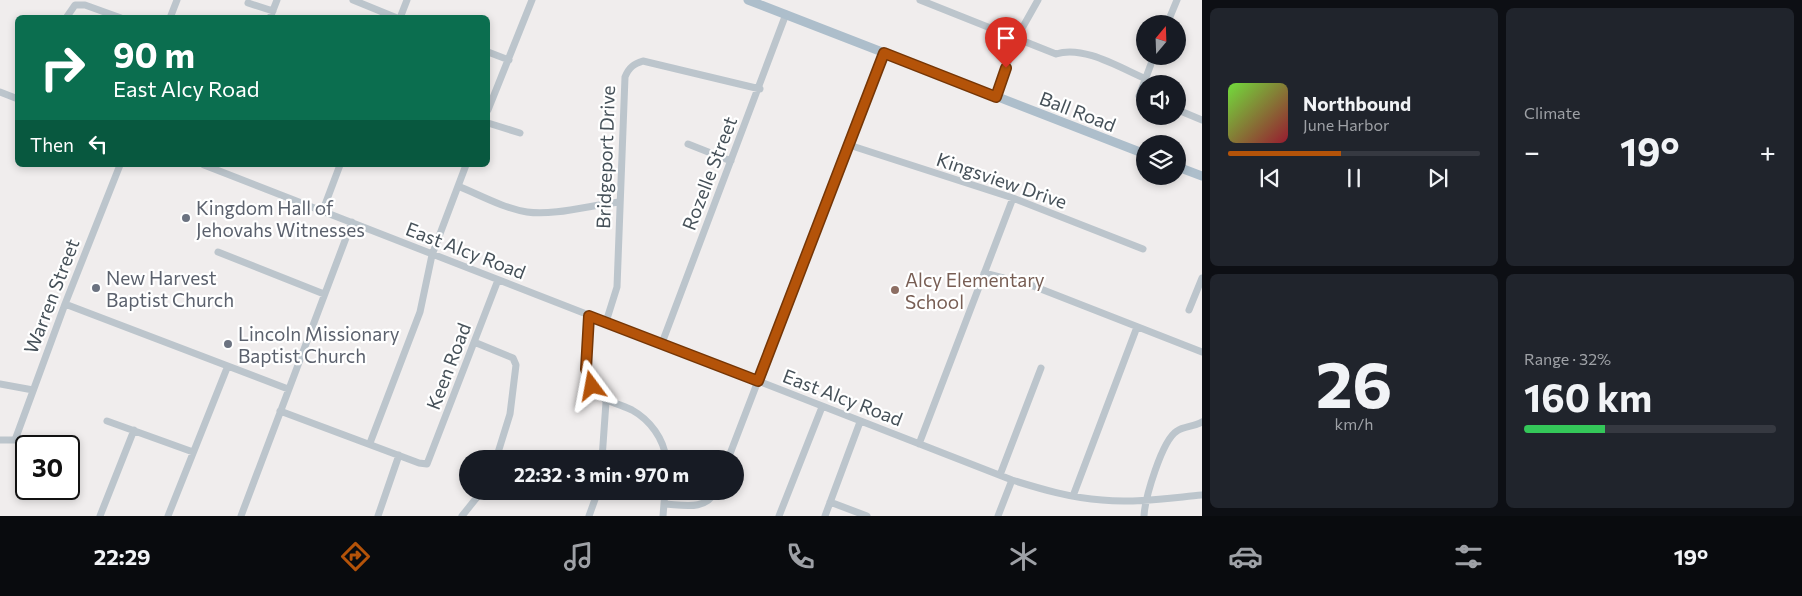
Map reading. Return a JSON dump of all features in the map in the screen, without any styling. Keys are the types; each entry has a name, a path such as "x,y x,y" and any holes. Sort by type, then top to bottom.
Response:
{"main road":[{"name":"Ball Road","path":"748,0 1136,151"},
{"path":"1186,170 1202,176"}],"street":[{"path":"171,15 177,0"},
{"path":"248,3 272,14 277,0"},
{"path":"353,0 391,15"},
{"path":"400,15 407,0"},
{"path":"490,105 532,0"},
{"path":"920,0 1056,54 1071,51 1079,53 1136,75"},
{"path":"996,97 1016,39 1038,0"},
{"path":"1171,15 1177,0"},
{"path":"68,15 74,5 85,5 113,15"},
{"name":"Rozelle Street","path":"662,344 760,89 786,14"},
{"path":"490,53 509,60"},
{"path":"731,450 884,53"},
{"name":"Bridgeport Drive","path":"606,322 617,287 625,77 628,70 635,63 643,61 760,89"},
{"path":"0,92 15,98"},
{"path":"1186,113 1202,120"},
{"path":"490,124 520,133"},
{"path":"688,144 731,161"},
{"name":"Kingsview Drive","path":"850,145 1013,198 1143,248"},
{"name":"Warren Street","path":"0,440 15,440 65,304 119,167"},
{"name":"East Alcy Road","path":"216,167 432,255 1012,480 1073,496 1102,500 1145,501 1201,495"},
{"path":"323,210 339,167"},
{"path":"370,443 420,312 432,255 465,167"},
{"path":"458,186 508,207 527,212 543,212 619,202"},
{"path":"919,444 1013,198"},
{"path":"241,516 352,222"},
{"path":"218,252 324,294"},
{"path":"984,273 1028,284 1202,352"},
{"path":"1189,310 1202,278"},
{"name":"Keen Road","path":"399,455 427,464 498,280"},
{"path":"65,304 227,368 288,389"},
{"path":"589,316 586,369 597,394 606,402 632,410 648,422 659,436 663,450"},
{"path":"1073,496 1137,327"},
{"path":"474,342 508,354 514,358 516,365 510,414 499,450"},
{"path":"168,516 227,368"},
{"path":"1000,475 1041,368"},
{"path":"0,384 33,390"},
{"path":"603,450 606,402"},
{"path":"779,516 822,407"},
{"path":"280,410 399,455 378,516"},
{"path":"107,421 193,452"},
{"path":"826,516 860,422"},
{"path":"1144,516 1145,501 1152,477 1172,435 1178,429 1202,422"},
{"path":"100,516 134,430"},
{"path":"998,516 1012,480"},
{"path":"462,516 475,500"},
{"path":"589,516 595,500"},
{"path":"663,516 664,500"},
{"path":"664,504 699,506 711,500"},
{"path":"830,502 866,516"}],"place":[{"name":"Kingdom Hall of Jehovahs Witnesses","path":"186,218"},
{"name":"New Harvest Baptist Church","path":"96,288"},
{"name":"Alcy Elementary School","path":"895,290"},
{"name":"Lincoln Missionary Baptist Church","path":"228,344"}],"route":[{"path":"592,386 586,369 589,316 758,381 884,53 996,97 1006,68"}]}
